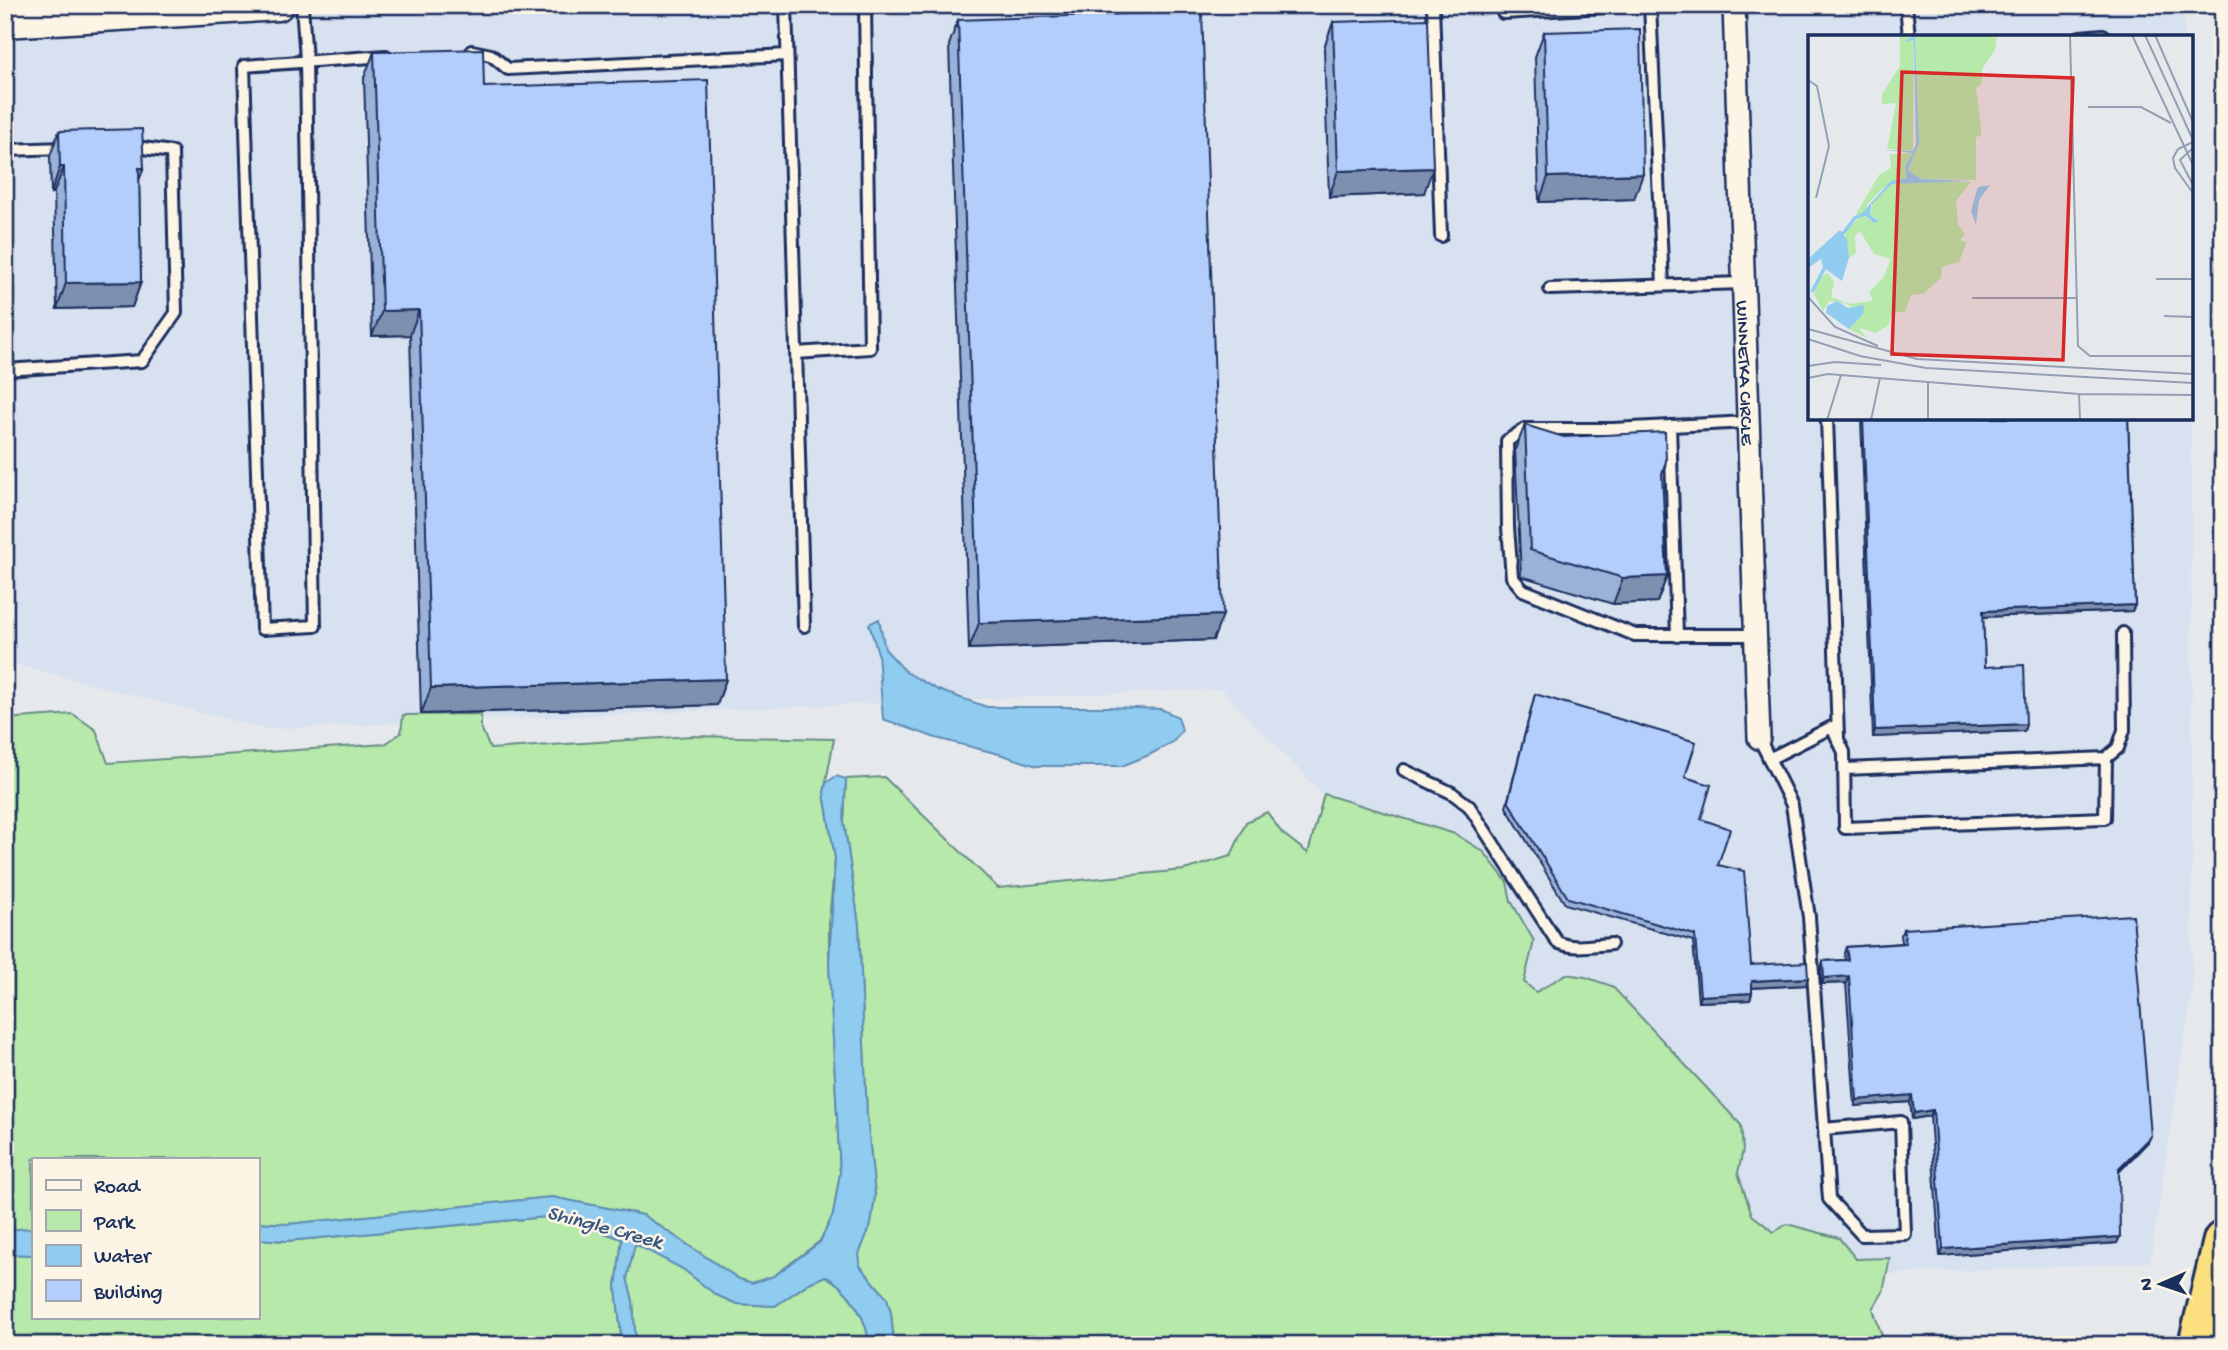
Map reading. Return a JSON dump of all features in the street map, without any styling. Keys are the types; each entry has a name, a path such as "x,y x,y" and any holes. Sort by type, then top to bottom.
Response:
{"highway":[{"path":"2198,1345 2223,1241"}],"street":[{"path":"19,16 278,5"},
{"name":"WINNETKA CIRCLE","path":"1734,5 1759,738"}],"lane":[{"path":"302,5 306,60 315,626 262,629 244,66 306,60 402,55"},
{"path":"786,5 804,626"},
{"path":"796,353 870,348 864,5"},
{"path":"1433,5 1441,236"},
{"path":"1503,5 1503,13 1637,5"},
{"path":"1650,5 1663,285"},
{"path":"1906,5 1909,35"},
{"path":"458,52 472,51 491,55 508,68 787,55"},
{"path":"5,370 142,361 176,313 172,152 113,146"},
{"path":"5,150 73,147"},
{"path":"1550,289 1743,283"},
{"path":"1827,420 1838,740"},
{"path":"1748,422 1525,429 1507,441 1508,527 1512,577 1523,590 1635,635 1755,635"},
{"path":"1670,426 1677,636"},
{"path":"1845,769 2106,758 2118,748 2124,730 2123,633"},
{"path":"1769,759 1832,727 1844,752 1845,828 2105,818 2106,758"},
{"path":"1759,738 1792,805 1806,897 1829,1199 1862,1236 1905,1234 1901,1122 1824,1129"},
{"path":"1404,770 1452,793 1469,806 1557,942 1565,946 1611,944"}],"shaded area":[{"path":"5,5 2183,5 2185,35 1808,35 1808,420 2191,420 2192,991 2150,1262 1791,1279 1221,689 265,729 5,662"}],"green space":[{"path":"73,714 96,730 108,763 385,744 401,733 403,715 481,714 481,727 490,749 692,736 834,739 824,793 835,858 829,921 829,963 840,1173 833,1215 820,1241 774,1276 752,1283 739,1279 643,1215 552,1197 288,1224 259,1222 259,1158 32,1158 32,1228 5,1230 5,719"},
{"path":"884,777 998,888 1184,870 1231,856 1246,822 1267,812 1282,833 1308,853 1324,794 1455,834 1484,852 1507,882 1511,901 1534,941 1524,982 1536,992 1566,974 1612,986 1741,1125 1743,1150 1738,1173 1752,1215 1774,1232 1787,1224 1839,1238 1856,1259 1890,1258 1883,1292 1873,1309 1885,1345 894,1345 887,1298 860,1266 859,1254 871,1224 875,1196 867,1116 859,925 844,822 846,779"},
{"path":"547,1217 565,1219 622,1239 616,1287 622,1345 5,1345 5,1254 32,1255 32,1318 259,1318 259,1239 287,1241"},
{"path":"635,1243 683,1269 716,1295 737,1304 775,1306 809,1283 825,1276 841,1288 855,1305 865,1325 869,1345 636,1345 633,1301 627,1278"}],"water":[{"path":"879,619 885,649 906,672 938,690 987,707 1161,709 1178,717 1182,730 1173,742 1122,766 1037,766 936,738 883,719 878,653 869,624"},
{"name":"Shingle Creek","path":"836,776 846,779 844,822 859,925 867,1116 875,1196 871,1224 859,1254 860,1266 887,1298 894,1345 869,1345 865,1325 855,1305 841,1288 825,1276 809,1283 775,1306 737,1304 716,1295 683,1269 635,1244 627,1278 633,1301 636,1345 622,1345 616,1287 622,1239 565,1219 546,1217 287,1241 259,1239 259,1222 288,1224 552,1197 643,1215 739,1279 752,1283 774,1276 820,1242 833,1215 840,1173 829,963 835,858 824,793 826,783"},
{"path":"32,1228 32,1255 5,1254 5,1230"}],"building":[{"path":"1202,11 1223,615 979,623 958,20"},
{"path":"1428,19 1433,168 1338,171 1333,22"},
{"path":"1640,29 1643,174 1548,177 1544,32"},
{"path":"483,49 484,87 708,80 726,679 431,688 419,310 382,311 374,52"},
{"path":"142,129 144,168 139,168 141,282 66,283 64,167 60,167 59,131"},
{"path":"1863,420 2128,420 2135,605 1983,611 1985,667 2024,665 2026,724 1875,730"},
{"path":"1525,425 1564,437 1665,432 1666,461 1662,474 1667,576 1623,578 1530,550"},
{"path":"1535,694 1696,742 1685,777 1711,785 1701,819 1730,829 1718,865 1744,871 1751,965 1807,962 1808,978 1752,981 1752,993 1700,996 1695,935 1568,898 1508,801"},
{"path":"2133,915 2151,1136 2119,1168 2120,1237 1943,1249 1933,1110 1914,1113 1912,1095 1857,1100 1849,976 1824,978 1823,961 1848,960 1846,947 1906,943 1903,929"}]}
